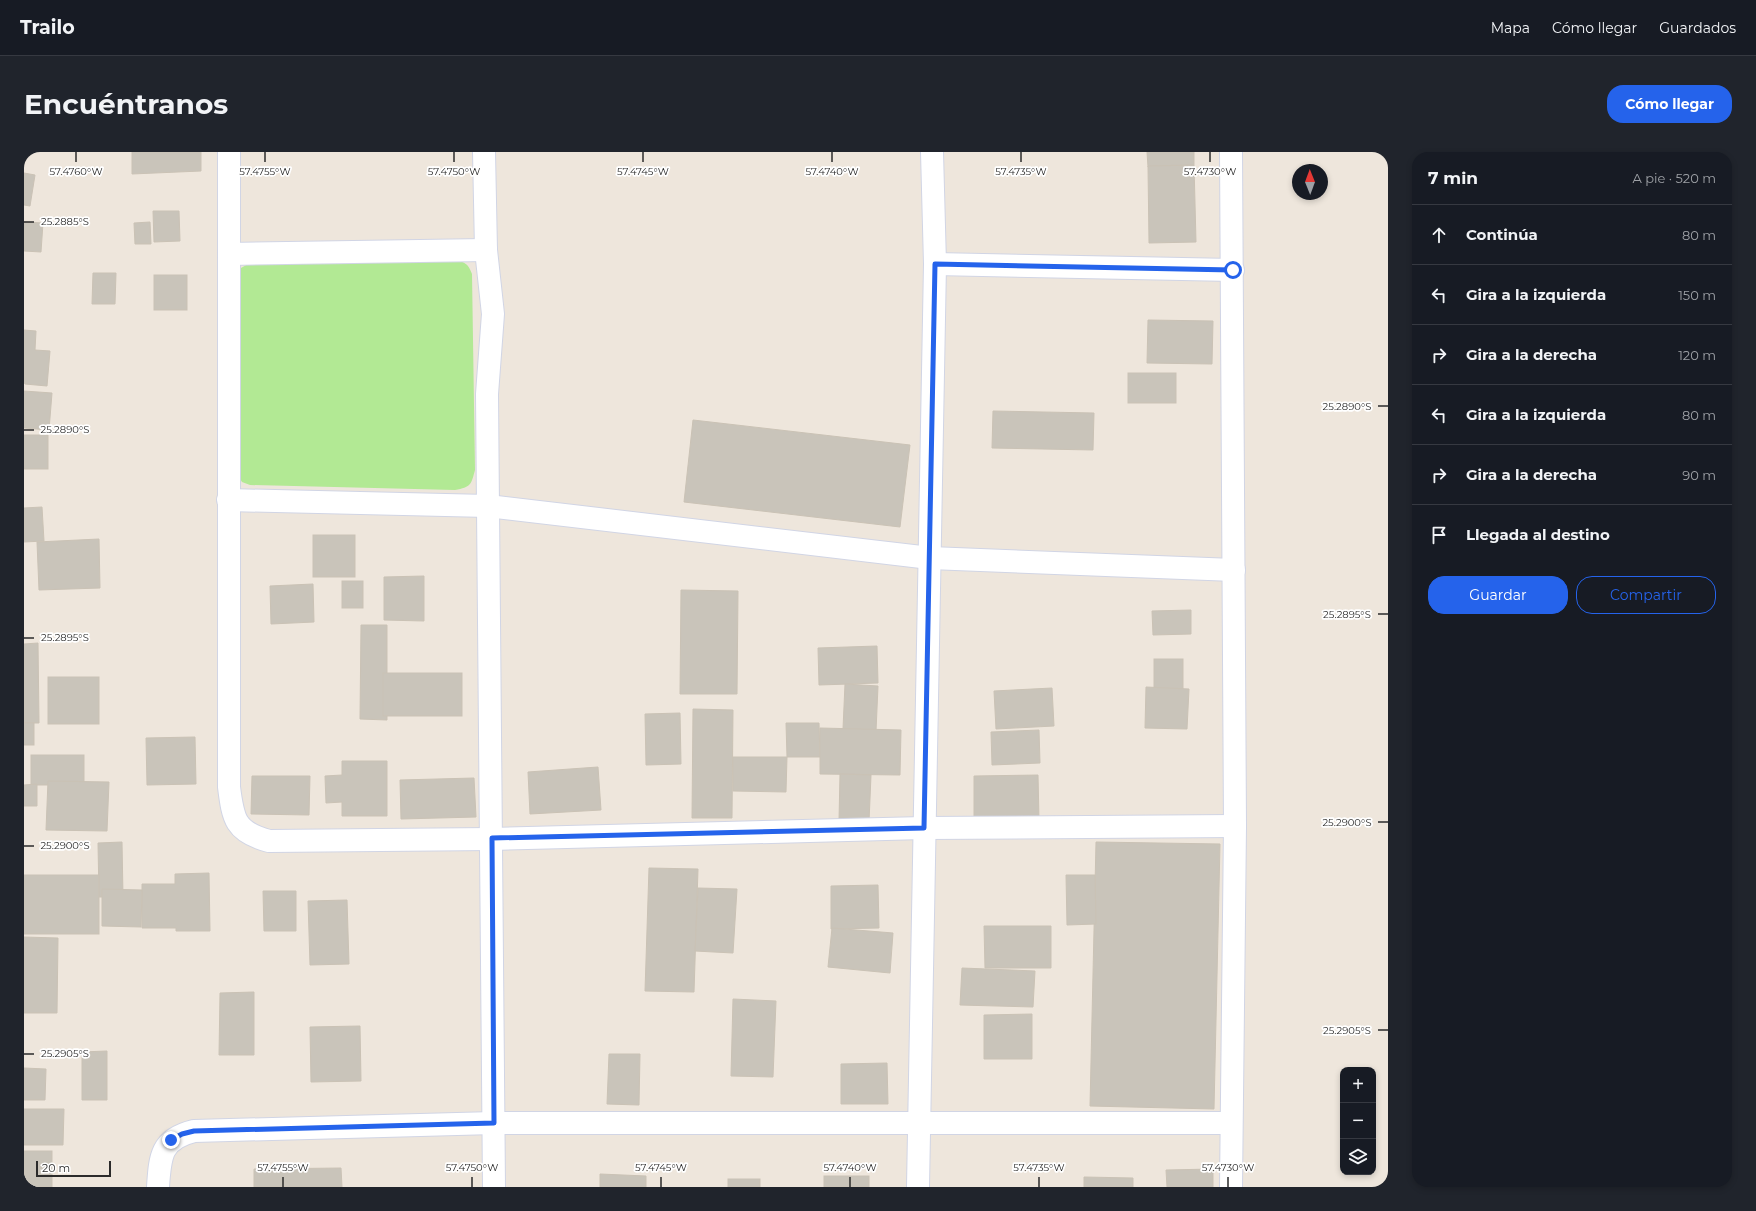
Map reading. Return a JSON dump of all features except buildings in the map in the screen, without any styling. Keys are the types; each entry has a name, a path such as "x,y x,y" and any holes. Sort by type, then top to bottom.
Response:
{"street":[{"path":"229,152 229,787 234,818 239,826 256,838 269,841 492,838 924,828 1235,826"},
{"path":"484,152 486,250 493,314 487,394 494,1187"},
{"path":"918,1187 935,264 932,152"},
{"path":"1231,152 1233,270 1235,826 1231,1187"},
{"path":"229,254 486,250"},
{"path":"935,264 1233,270"},
{"path":"228,500 488,506 930,558 1234,570"},
{"path":"158,1187 162,1152 171,1140 182,1134 194,1131 494,1123 1231,1123"}],"green space":[{"path":"459,261 467,265 472,274 475,470 470,484 464,488 455,490 250,485 242,482 239,477 238,274 241,268 248,264"}],"route":[{"path":"171,1140 182,1134 194,1131 494,1123 492,838 924,828 935,264 1233,270"}]}
